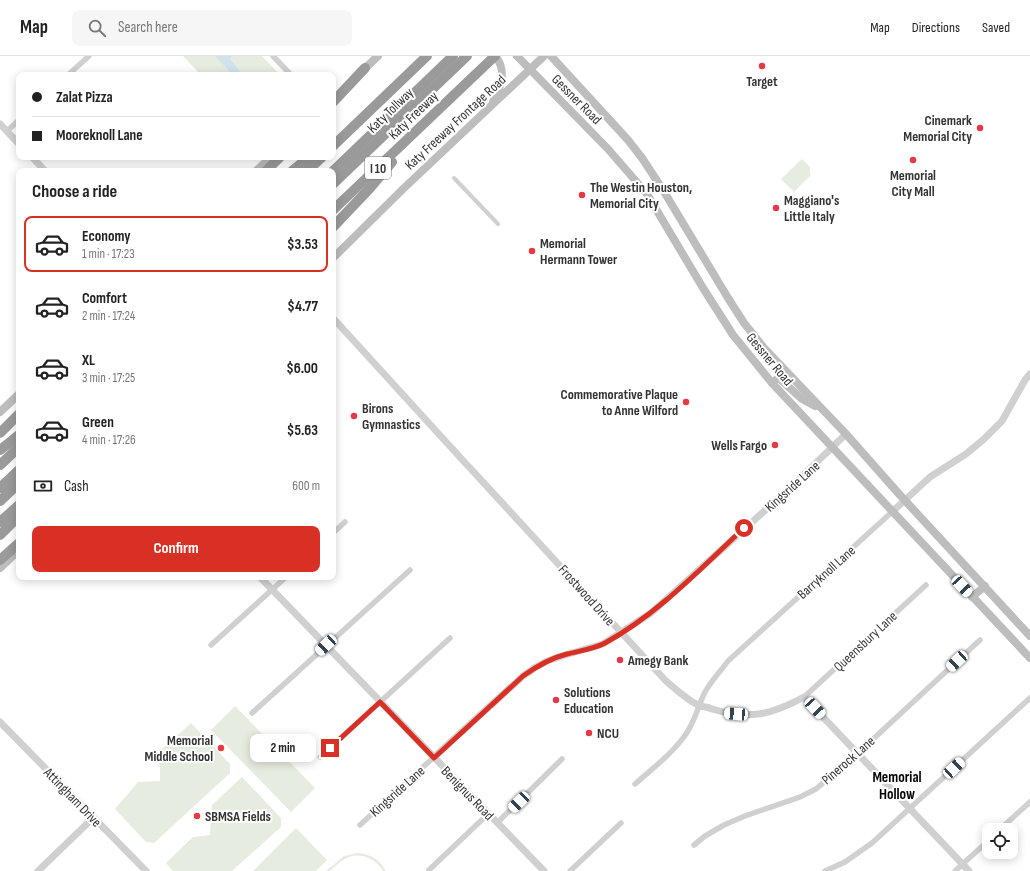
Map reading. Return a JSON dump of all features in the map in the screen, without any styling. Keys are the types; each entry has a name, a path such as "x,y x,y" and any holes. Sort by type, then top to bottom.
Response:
{"highway":[{"path":"336,143 427,56"},
{"name":"Katy Tollway","path":"336,168 453,60 467,56"},
{"name":"Katy Freeway","path":"336,207 495,56"},
{"name":"Katy Tollway","path":"336,181 453,60"},
{"path":"336,99 365,68"},
{"path":"336,136 386,95"},
{"path":"336,225 370,188 422,126"},
{"path":"269,168 277,160"},
{"path":"296,168 305,160"},
{"path":"310,168 319,160"},
{"path":"0,433 16,418"},
{"path":"0,450 16,437"},
{"path":"0,465 16,450"},
{"path":"0,488 16,473"},
{"path":"0,501 16,486"},
{"path":"0,522 16,508"},
{"path":"0,535 16,519"},
{"path":"0,560 16,546"}],"main road":[{"path":"336,95 378,56"},
{"path":"488,109 497,95 502,79 499,60 495,56"},
{"name":"Gessner Road","path":"517,56 608,149 647,194 733,335 772,383 1030,658"},
{"name":"Katy Freeway Frontage Road","path":"336,255 403,189 544,56"},
{"name":"Gessner Road","path":"550,56 628,140 663,190 715,278 744,323 764,348 846,434 1030,636"},
{"path":"259,168 268,160"},
{"path":"772,383 777,379 780,379 802,399 820,408"},
{"path":"0,412 16,397"},
{"path":"0,568 16,553"},
{"path":"972,597 984,586"}],"street":[{"path":"71,72 89,56"},
{"path":"273,56 288,72"},
{"path":"7,131 16,123"},
{"path":"0,124 16,141"},
{"path":"35,160 42,168"},
{"path":"454,178 498,224"},
{"name":"Frostwood Drive","path":"336,321 665,680 686,697 700,706 728,714 759,714 775,711 804,697"},
{"name":"Barryknoll Lane","path":"635,784 686,735 695,720 705,694 715,677 728,661 930,477 966,454 984,439 1002,421 1025,380 1030,374"},
{"name":"Kingsride Lane","path":"360,825 523,676 536,666 565,655 603,644 651,613 791,487 846,434"},
{"path":"336,530 345,522"},
{"path":"252,713 410,570"},
{"name":"Benignus Road","path":"263,580 497,823 540,870"},
{"path":"211,645 283,580"},
{"name":"Queensbury Lane","path":"804,697 926,584"},
{"path":"320,757 450,638"},
{"name":"Pinerock Lane","path":"694,845 705,836 724,825 745,816 795,799 816,789 857,754 980,640"},
{"path":"804,697 969,871"},
{"path":"825,871 859,854 1030,698"},
{"name":"Attingham Drive","path":"0,722 146,871"},
{"path":"497,823 562,759"},
{"path":"1008,823 1030,802"},
{"path":"429,870 488,814"},
{"path":"38,871 93,818"},
{"path":"570,871 622,823"},
{"path":"955,871 982,846"}],"shaded area":[{"path":"183,56 262,56 277,72 198,72"},
{"path":"802,159 810,167 811,175 794,192 781,179"},
{"path":"235,706 315,788 291,812 211,730"},
{"path":"191,723 230,764 230,773 154,843 146,842 115,809 138,782 160,781 160,751"},
{"path":"242,777 281,818 281,827 232,871 173,871 166,863 193,837 210,835 212,805"},
{"path":"296,828 327,860 316,871 253,871"},
{"path":"358,853 375,858 386,871 383,871 380,866 371,859 356,856 345,859 330,871 326,871 344,856"}],"water":[{"path":"215,56 232,56 230,59 241,72 230,72"}],"place":[{"name":"Target","path":"762,66"},
{"name":"Cinemark Memorial City","path":"980,128"},
{"name":"Memorial City Mall","path":"913,160"},
{"name":"The Westin Houston, Memorial City","path":"582,195"},
{"name":"Maggiano's Little Italy","path":"776,208"},
{"name":"Memorial Hermann Tower","path":"532,251"},
{"name":"Commemorative Plaque to Anne Wilford","path":"686,402"},
{"name":"Birons Gymnastics","path":"354,416"},
{"name":"Wells Fargo","path":"775,445"},
{"name":"Amegy Bank","path":"620,660"},
{"name":"Solutions Education","path":"556,700"},
{"name":"NCU","path":"589,733"},
{"name":"Memorial Middle School","path":"221,748"},
{"name":"SBMSA Fields","path":"197,816"}],"district":[{"name":"Memorial Hollow","path":"897,786"}],"route":[{"path":"330,748 380,702 434,758 523,676 536,666 565,655 603,644 651,613 744,528"}]}
